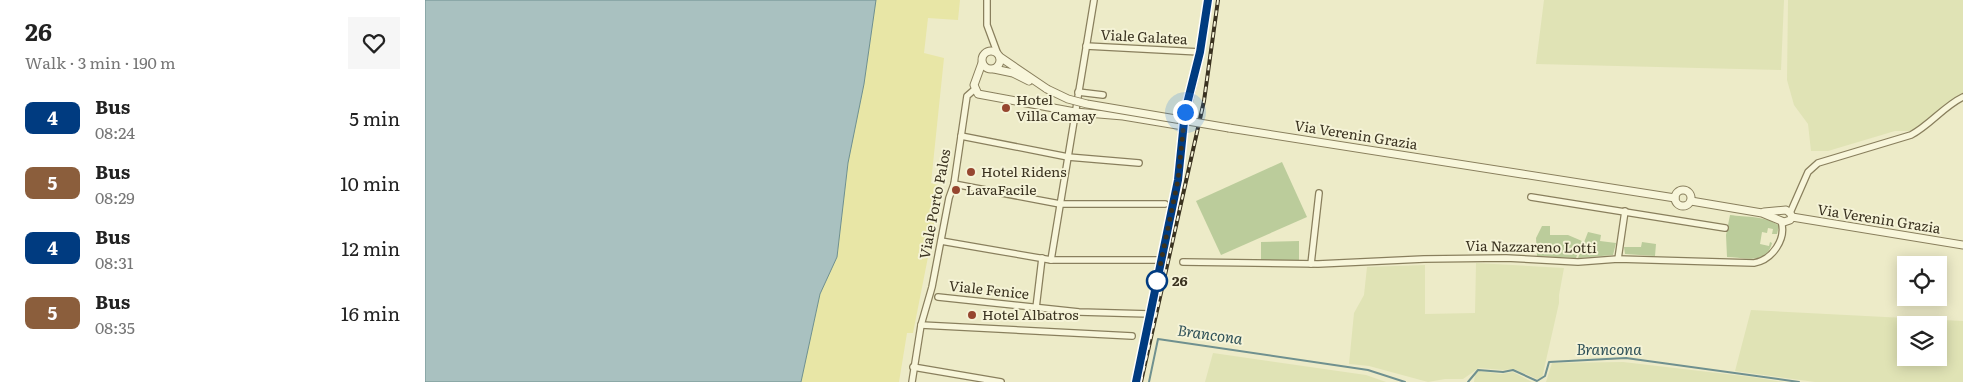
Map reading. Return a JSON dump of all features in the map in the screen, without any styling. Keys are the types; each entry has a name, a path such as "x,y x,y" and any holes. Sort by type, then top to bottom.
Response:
{"street":[{"path":"975,81 1001,62 987,25 987,0"},
{"path":"1051,260 1094,0"},
{"path":"1136,382 1178,180 1183,126 1200,52 1208,0"},
{"name":"Viale Galatea","path":"1086,46 1200,52"},
{"path":"999,54 991,50 986,52 983,57 983,62 975,81 975,90 978,94 1075,112 1123,116 1183,126"},
{"name":"Via Verenin Grazia","path":"999,54 1047,89 1068,99 1087,104 1675,198"},
{"path":"983,62 986,67 993,69"},
{"name":"Via Verenin Grazia","path":"993,69 1013,73 1037,83"},
{"name":"Viale Porto Palos","path":"912,382 921,325 932,287 949,198 954,184 967,96 975,90"},
{"path":"1078,92 1103,95"},
{"path":"1782,236 1808,172 1818,163 1922,129 1963,97"},
{"path":"961,136 1068,157 1139,163"},
{"path":"954,184 1060,204 1165,204"},
{"name":"Via Verenin Grazia","path":"1675,198 1678,192 1685,191 1690,194 1691,201"},
{"path":"1311,264 1319,193"},
{"path":"1531,197 1725,228"},
{"name":"Via Verenin Grazia","path":"1675,198 1676,202 1681,206 1686,206 1691,201"},
{"name":"Via Verenin Grazia","path":"1691,201 1761,213 1781,221 1791,217 1963,245"},
{"name":"Via Verenin Grazia","path":"1761,213 1786,210 1791,217"},
{"path":"1618,259 1625,211"},
{"path":"1781,221 1783,227 1782,236"},
{"name":"Via Nazzareno Lotti","path":"1183,262 1311,264 1424,259 1507,258 1578,262 1618,259 1745,263 1761,262 1771,255 1782,236"},
{"path":"941,241 1051,260 1161,260"},
{"name":"Viale Fenice","path":"1037,308 1042,258"},
{"name":"Viale Fenice","path":"938,297 1037,308 1150,314"},
{"path":"921,325 1132,336"},
{"path":"913,367 1001,382"}],"green space":[{"path":"1544,0 1784,0 1781,70 1536,64"},
{"path":"1788,0 1963,0 1963,95 1959,96 1924,125 1912,131 1895,131 1828,151 1811,151 1808,124 1794,105 1787,80"},
{"path":"1282,162 1307,217 1221,255 1196,201"},
{"path":"1730,215 1769,220 1779,226 1777,234 1772,234 1773,229 1768,228 1767,233 1762,232 1760,244 1769,246 1770,242 1772,243 1765,255 1753,259 1727,257 1726,235"},
{"path":"1542,226 1550,226 1550,235 1568,235 1582,241 1576,258 1537,256 1536,238"},
{"path":"1588,232 1601,235 1600,241 1616,243 1613,255 1578,258"},
{"path":"1299,241 1299,260 1261,260 1261,242"},
{"path":"1642,242 1656,244 1655,256 1625,254 1624,247 1641,247"},
{"path":"1476,263 1564,268 1559,303 1542,378 1537,379 1514,369 1479,368 1463,379 1445,379 1428,382 1369,366 1349,364 1354,313 1364,295 1367,267 1425,265 1425,314 1475,313"},
{"path":"1751,310 1897,318 1897,366 1947,366 1947,320 1963,321 1963,382 1815,382 1735,371"},
{"path":"1213,353 1366,375 1386,382 1205,382"},
{"path":"1623,362 1784,382 1546,382 1552,363"},
{"path":"1479,371 1501,374 1513,372 1532,382 1474,382 1475,374"}],"sand":[{"path":"876,0 960,0 958,20 928,18 924,53 944,58 931,183 942,186 913,333 907,333 899,382 801,382 820,294 837,257 848,162 864,84"}],"water":[{"path":"425,0 876,0 864,84 848,163 837,257 820,294 801,382 425,382"}],"waterway":[{"name":"Brancona","path":"1149,382 1158,339 1368,370 1405,382"},
{"name":"Brancona","path":"1468,382 1478,370 1503,372 1513,370 1537,381 1545,376 1549,362 1626,358 1799,382"}],"railway":[{"path":"1141,382 1204,101 1218,0"}],"bus line":[{"name":"4","path":"1136,382 1178,180 1185,112 1194,83 1208,0"}],"place":[{"name":"Hotel Villa Camay","path":"1006,108"},
{"name":"Hotel Ridens","path":"971,172"},
{"name":"LavaFacile","path":"956,190"},
{"name":"26","path":"1157,281"},
{"name":"Hotel Albatros","path":"972,315"}],"route":[{"path":"1157,281 1178,180 1185,112"}]}
